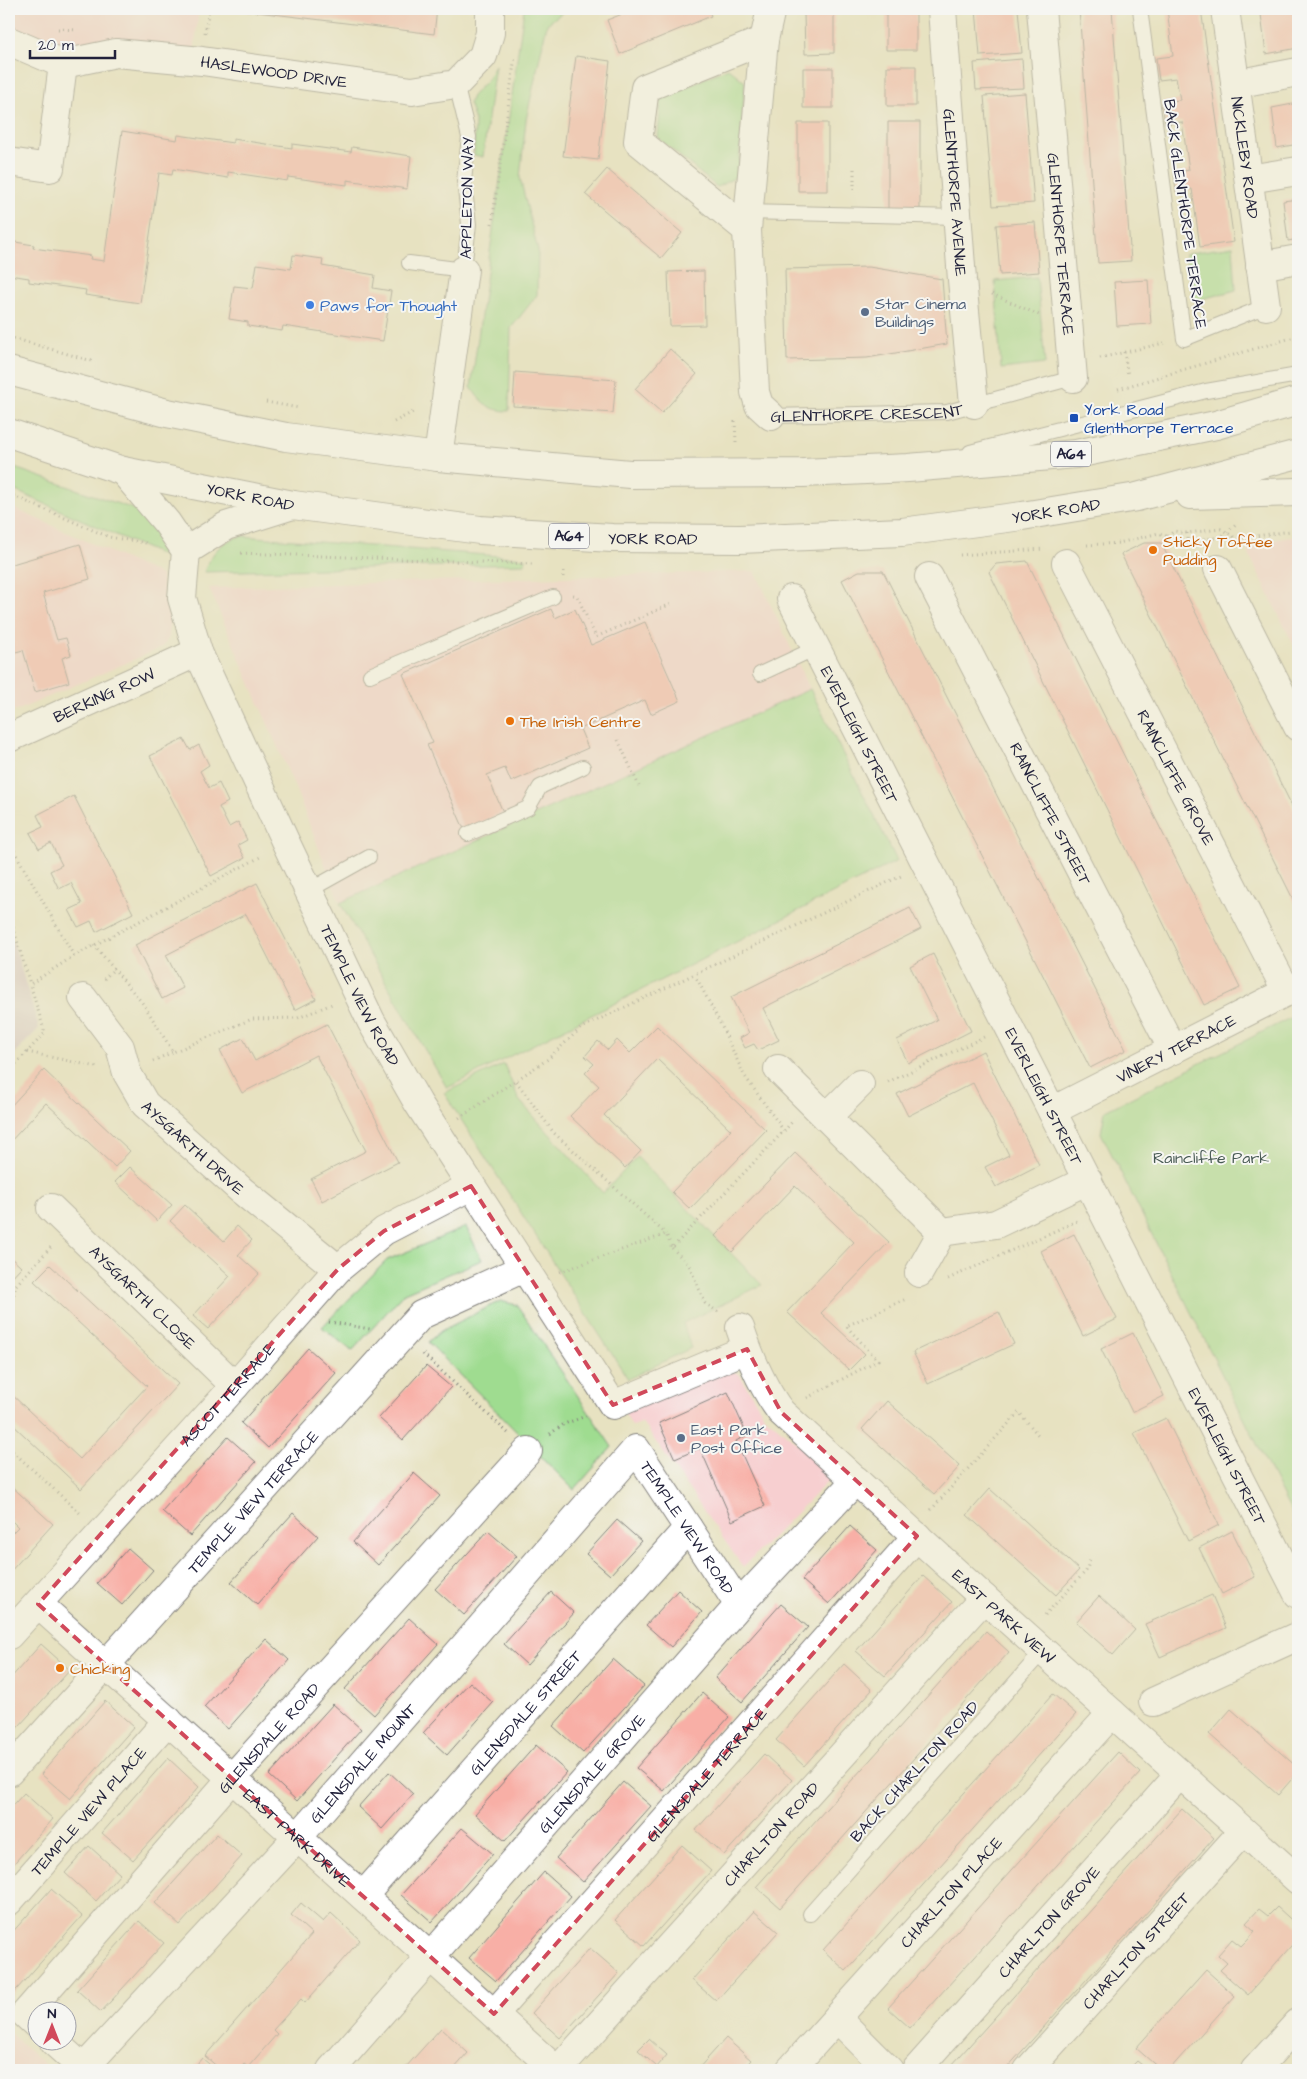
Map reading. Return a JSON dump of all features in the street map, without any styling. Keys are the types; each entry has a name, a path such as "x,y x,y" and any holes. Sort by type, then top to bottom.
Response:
{"main road":[{"path":"456,84 483,56 490,33 490,9"},
{"name":"GLENTHORPE CRESCENT","path":"770,416 759,405 755,392 748,221 764,40 771,9"},
{"name":"GLENTHORPE AVENUE","path":"942,9 962,280 974,404"},
{"name":"GLENTHORPE TERRACE","path":"1041,9 1072,371"},
{"name":"NICKLEBY ROAD","path":"1225,9 1266,306"},
{"path":"748,221 638,140 645,88 764,40"},
{"path":"9,41 63,64 50,168 9,162"},
{"name":"HASLEWOOD DRIVE","path":"63,64 116,53 202,61 412,91 456,84"},
{"path":"1235,84 1298,72"},
{"path":"1248,180 1298,171"},
{"path":"1260,266 1298,259"},
{"name":"APPLETON WAY","path":"438,458 464,270"},
{"name":"A64","path":"9,371 185,416 286,436 438,458 630,474 803,473 908,468 1076,454 1231,421 1298,400"},
{"path":"1231,421 1298,385"},
{"name":"YORK ROAD","path":"9,433 123,471 293,505 489,530 612,538 740,539 902,532 1022,516 1137,497 1298,454"},
{"path":"123,471 166,522 186,551 226,526 293,505"},
{"path":"1137,497 1298,492"},
{"name":"TEMPLE VIEW ROAD","path":"186,551 182,598 198,652 308,891 371,1022 418,1103 613,1405"},
{"name":"RAINCLIFFE GROVE","path":"1064,552 1292,989"},
{"path":"1218,569 1298,727"},
{"name":"RAINCLIFFE STREET","path":"929,577 1172,1050"},
{"name":"EVERLEIGH STREET","path":"791,599 1298,1594"},
{"name":"BERKING ROW","path":"9,738 198,652"},
{"name":"VINERY TERRACE","path":"1052,1111 1292,989"},
{"name":"AYSGARTH DRIVE","path":"83,998 120,1047 127,1073 145,1104 241,1190 338,1269"},
{"path":"778,1069 942,1232"},
{"path":"827,1118 860,1084"},
{"path":"942,1232 996,1224 1088,1180"},
{"name":"ASCOT TERRACE","path":"9,1635 235,1386 338,1269 384,1230 471,1186"},
{"name":"AYSGARTH CLOSE","path":"51,1208 235,1386"},
{"path":"931,1278 942,1232"},
{"name":"TEMPLE VIEW TERRACE","path":"9,1772 421,1315 528,1274"},
{"path":"613,1405 744,1339"},
{"name":"EAST PARK VIEW","path":"744,1339 769,1397 781,1412 984,1598 1298,1880"},
{"name":"TEMPLE VIEW ROAD","path":"636,1449 739,1605"},
{"name":"GLENSDALE MOUNT","path":"82,2069 298,1837 636,1449"},
{"name":"GLENSDALE ROAD","path":"36,2002 232,1778 528,1451"},
{"name":"GLENSDALE GROVE","path":"330,2070 739,1605 856,1480"},
{"name":"GLENSDALE STREET","path":"363,1896 688,1528"},
{"name":"GLENSDALE TERRACE","path":"494,2014 915,1533"},
{"name":"CHARLTON ROAD","path":"557,2070 984,1598"},
{"name":"EAST PARK DRIVE","path":"38,1604 557,2070"},
{"path":"1153,1702 1298,1636"},
{"name":"CHARLTON PLACE","path":"790,2070 1112,1713"},
{"name":"TEMPLE VIEW PLACE","path":"9,1901 168,1720"},
{"name":"CHARLTON GROVE","path":"916,2070 1180,1774"},
{"name":"CHARLTON STREET","path":"1028,2070 1243,1831"},
{"path":"837,2018 889,2070"},
{"path":"1255,2070 1298,2023"},
{"path":"64,2052 82,2069"}],"lane":[{"name":"BACK GLENTHORPE TERRACE","path":"1140,9 1184,339 1266,306"},
{"name":"APPLETON WAY","path":"456,84 469,137 464,181 469,224 464,270"},
{"path":"748,221 958,216"},
{"path":"409,263 464,270"},
{"path":"974,404 1072,371"},
{"path":"908,468 1206,391 1298,375"},
{"name":"GLENTHORPE CRESCENT","path":"770,416 947,412 974,404"},
{"path":"370,675 553,597"},
{"path":"760,674 816,648"},
{"path":"468,834 528,808 540,787 583,767"},
{"path":"308,891 369,857"},
{"name":"BACK CHARLTON ROAD","path":"810,1914 1035,1644"}],"path":[{"path":"58,29 84,31"},
{"path":"962,280 1068,328"},
{"path":"9,337 94,362"},
{"path":"1072,371 1124,352 1184,339"},
{"path":"1124,352 1128,376"},
{"path":"264,401 303,408"},
{"path":"386,422 394,422"},
{"path":"9,494 109,537 186,551"},
{"path":"950,556 1064,552 1159,534 1187,542 1221,537 1239,521"},
{"path":"1164,540 1174,531 1187,534 1221,529 1234,537 1248,537 1298,530"},
{"path":"1187,534 1188,548"},
{"path":"235,552 539,564"},
{"path":"570,594 577,596 596,637 671,604"},
{"path":"618,740 639,786"},
{"path":"9,842 74,956"},
{"path":"30,984 74,956 286,843"},
{"path":"437,1130 516,1081 548,1058 582,1028 927,864"},
{"path":"9,913 45,1033 9,1071"},
{"path":"94,946 144,1005 173,1052 252,1019 298,1018 358,994"},
{"path":"672,1248 784,1131 744,1075 695,975"},
{"path":"860,1084 888,1083 1009,1026"},
{"path":"516,1081 554,1133 666,1234 672,1248 689,1265 705,1303 744,1339"},
{"path":"931,1278 1102,1209"},
{"path":"9,1314 16,1285 70,1227"},
{"path":"528,1274 666,1234"},
{"path":"1298,1253 1296,1260 1298,1319"},
{"path":"781,1412 878,1360 846,1326 907,1298"},
{"path":"296,1317 402,1334 528,1451 564,1424 613,1405"},
{"path":"915,1533 1019,1412 1038,1435"},
{"path":"9,1448 101,1532"},
{"path":"1035,1644 1086,1571 1090,1560"}],"highlighted area":[{"path":"471,1186 613,1405 747,1349 781,1412 917,1536 494,2014 38,1604 338,1269 384,1231"}],"shaded area":[{"path":"9,9 199,9 193,61 9,39"},
{"path":"9,506 161,575 170,621 169,637 163,647 16,711 9,709"},
{"path":"1298,536 1298,654 1244,544"},
{"path":"755,571 810,689 340,903 294,785 209,588"},
{"path":"9,928 39,1028 9,1060"},
{"path":"726,1369 739,1374 764,1415 834,1475 743,1567 642,1422 632,1426 624,1411"},
{"path":"9,2032 28,2049 28,2052 31,2052 51,2070 9,2070"}],"green space":[{"path":"524,9 567,9 547,24 526,120 520,178 538,251 537,295 511,328 509,411 502,411 491,408 482,402 471,387"},
{"path":"495,65 483,157 474,155 475,121 469,103 472,96 487,80"},
{"path":"728,68 745,82 738,176 717,187 658,138 661,98"},
{"path":"1233,246 1236,290 1194,301 1185,254"},
{"path":"1037,277 1045,364 1001,369 995,281"},
{"path":"9,466 145,513 162,532 164,556 9,488"},
{"path":"242,536 525,558 525,564 204,572 218,548 228,541"},
{"path":"810,689 897,861 447,1088 340,903"},
{"name":"Raincliffe Park","path":"1298,1014 1298,1526 1101,1133 1105,1111"},
{"path":"504,1064 519,1100 603,1193 637,1157 762,1285 683,1323 691,1348 628,1379 444,1093"},
{"path":"466,1227 482,1260 404,1293 352,1351 322,1327 387,1260"},
{"path":"500,1301 517,1305 612,1447 574,1490 428,1342 441,1331"}],"building":[{"path":"233,9 437,9 434,34"},
{"path":"635,9 708,9 711,16 620,54 607,20"},
{"path":"976,9 1018,9 1022,53 980,56"},
{"path":"1079,9 1112,9 1131,261 1098,263"},
{"path":"1167,9 1201,9 1234,242 1200,247 1192,189 1176,192 1174,173 1189,170 1182,122 1165,124 1162,102 1180,100 1176,78 1159,80 1156,58 1173,56"},
{"path":"1298,9 1298,48 1266,54 1261,14"},
{"path":"886,10 916,10 916,50 886,50"},
{"path":"804,14 834,14 834,53 805,54"},
{"path":"576,56 610,61 598,160 563,156"},
{"path":"1022,59 1024,88 976,90 974,63"},
{"path":"887,66 916,66 916,106 887,106"},
{"path":"803,68 833,68 833,108 803,108"},
{"path":"1025,93 1034,203 993,206 984,96"},
{"path":"1298,103 1298,144 1277,148 1272,108"},
{"path":"888,122 920,122 920,209 888,209"},
{"path":"798,123 828,123 828,191 798,191"},
{"path":"122,131 177,140 178,135 233,143 233,139 292,148 292,144 351,152 352,147 411,156 407,189 347,180 347,185 288,177 287,181 228,172 228,178 173,169 172,175 159,173 140,303 85,295 86,290 29,282 29,278 9,275 9,241 34,245 33,248 91,256 90,259 104,261"},
{"path":"607,169 682,233 661,258 585,194"},
{"path":"1298,199 1298,239 1288,241 1283,201"},
{"path":"1035,222 1039,272 1000,275 996,225"},
{"name":"Paws for Thought","path":"293,255 323,259 322,266 375,275 373,288 391,291 383,341 283,326 282,331 248,326 248,322 229,319 234,286 253,288 257,264 291,269"},
{"name":"Star Cinema Buildings","path":"869,267 942,279 947,344 867,358 787,360 785,269"},
{"path":"704,271 705,325 670,326 668,272"},
{"path":"1148,280 1151,324 1117,326 1114,282"},
{"path":"670,349 697,374 662,413 635,389"},
{"path":"515,372 616,380 613,413 513,406"},
{"path":"1144,543 1161,543 1298,818 1298,909 1121,554"},
{"path":"80,544 90,579 43,593 57,640 66,638 71,655 62,658 69,682 35,692 23,650 9,654 9,565"},
{"path":"1027,561 1240,988 1204,1005 989,572 996,564"},
{"path":"859,571 883,571 1126,1050 1090,1068 842,580"},
{"name":"The Irish Centre","path":"551,609 555,618 575,609 591,645 645,622 680,701 651,714 645,700 580,729 588,748 511,782 505,768 487,775 503,812 464,829 427,745 433,743 403,674"},
{"path":"184,739 190,750 199,745 209,765 200,771 209,788 219,783 228,802 219,807 229,827 238,822 247,840 238,845 245,858 211,876 150,756"},
{"path":"74,796 133,913 96,932 91,921 78,927 69,910 82,904 71,883 59,889 50,871 62,865 51,843 39,849 30,833 43,827 37,815"},
{"path":"257,883 316,999 295,1010 246,914 166,955 183,988 162,999 135,945"},
{"path":"910,908 921,929 763,1008 779,1040 758,1050 754,1044 745,1048 740,1038 749,1033 731,997"},
{"path":"933,954 971,1031 908,1063 897,1040 937,1020 910,966"},
{"path":"327,1024 398,1162 322,1201 311,1179 366,1151 316,1055 242,1093 220,1050 243,1038 255,1061"},
{"path":"657,1026 766,1130 690,1209 672,1192 731,1130 657,1059 604,1115 641,1151 625,1168 570,1116 599,1086 585,1073 594,1064 585,1056 598,1041 608,1050 617,1040 630,1053"},
{"path":"983,1051 1039,1165 996,1187 985,1167 1009,1155 973,1083 908,1116 897,1094"},
{"path":"44,1070 130,1151 115,1167 46,1103 9,1143 9,1108"},
{"path":"795,1153 889,1242 821,1313 865,1354 849,1370 787,1312 854,1242 795,1186 732,1252 715,1236"},
{"path":"130,1167 172,1205 157,1221 115,1182"},
{"path":"185,1205 224,1241 237,1226 252,1240 238,1255 259,1274 208,1329 193,1316 230,1276 170,1221"},
{"path":"1074,1234 1117,1319 1083,1336 1041,1251"},
{"path":"9,1256 21,1267 9,1280"},
{"path":"50,1265 178,1384 81,1489 9,1421 9,1392 80,1459 147,1386 34,1281"},
{"path":"999,1312 1014,1344 928,1384 913,1352"},
{"path":"1133,1333 1164,1396 1132,1412 1101,1349"},
{"path":"308,1348 336,1373 268,1448 241,1423"},
{"path":"426,1366 451,1387 403,1440 379,1418"},
{"path":"728,1392 747,1435 736,1441 765,1506 732,1521 700,1448 675,1459 659,1423"},
{"path":"887,1401 960,1466 934,1494 862,1429"},
{"path":"1166,1418 1219,1525 1188,1541 1134,1433"},
{"path":"228,1437 256,1462 190,1536 162,1511"},
{"path":"414,1473 440,1496 378,1565 353,1542"},
{"path":"9,1484 53,1524 9,1573 9,1536 18,1527 9,1518"},
{"path":"990,1489 1079,1570 1056,1595 967,1515"},
{"path":"293,1513 318,1536 257,1605 231,1582"},
{"path":"617,1520 641,1541 610,1575 586,1554"},
{"path":"850,1526 877,1550 829,1604 802,1580"},
{"path":"488,1531 517,1556 464,1615 435,1589"},
{"path":"1232,1531 1255,1577 1222,1594 1199,1548"},
{"path":"128,1548 153,1570 122,1605 97,1583"},
{"path":"923,1576 952,1602 885,1676 856,1651"},
{"path":"678,1590 702,1612 671,1647 646,1625"},
{"path":"551,1592 574,1613 527,1665 504,1644"},
{"path":"1212,1595 1226,1628 1160,1657 1145,1624"},
{"path":"1099,1596 1135,1630 1113,1655 1076,1622"},
{"path":"781,1604 808,1627 742,1702 715,1678"},
{"path":"409,1618 438,1644 374,1715 345,1689"},
{"path":"986,1631 1009,1652 780,1908 756,1887"},
{"path":"266,1639 289,1660 228,1729 204,1707"},
{"path":"41,1644 70,1670 9,1737 9,1680"},
{"path":"613,1659 644,1686 583,1753 553,1726"},
{"path":"844,1664 872,1690 804,1766 776,1740"},
{"path":"470,1682 493,1703 447,1755 423,1733"},
{"path":"702,1693 729,1717 664,1791 636,1768"},
{"path":"1053,1694 1076,1714 846,1971 823,1950"},
{"path":"105,1701 134,1727 70,1799 41,1774"},
{"path":"333,1704 361,1729 297,1801 269,1775"},
{"path":"1231,1709 1298,1768 1298,1772 1278,1795 1209,1734"},
{"path":"536,1745 567,1772 505,1841 475,1814"},
{"path":"1118,1752 1140,1773 910,2028 888,2008"},
{"path":"764,1754 792,1780 724,1855 696,1830"},
{"path":"168,1758 199,1787 133,1860 102,1833"},
{"path":"389,1772 413,1794 382,1829 358,1807"},
{"path":"623,1782 651,1806 583,1882 556,1858"},
{"path":"24,1793 53,1819 9,1869 9,1810"},
{"path":"1182,1809 1214,1838 1005,2070 955,2070 951,2066"},
{"path":"462,1828 493,1854 432,1922 401,1895"},
{"path":"217,1834 242,1856 180,1925 155,1903"},
{"path":"682,1845 711,1871 644,1946 615,1920"},
{"path":"89,1846 120,1874 96,1901 65,1873"},
{"path":"544,1872 571,1896 496,1981 469,1958"},
{"path":"51,1889 82,1916 9,1998 9,1936"},
{"path":"301,1903 323,1922 331,1913 360,1940 305,2003 301,1999 273,2030 277,2034 248,2067 244,2064 239,2070 221,2070 205,2056 312,1934 291,1915"},
{"path":"1277,1907 1298,1926 1298,1938 1248,1995 1220,1970 1227,1963 1218,1955 1232,1939 1241,1946 1247,1940 1255,1931 1246,1923 1259,1909 1268,1916"},
{"path":"754,1911 778,1932 716,2001 692,1980"},
{"path":"139,1921 164,1943 101,2012 77,1990"},
{"path":"590,1948 619,1973 560,2038 532,2013"},
{"path":"1206,1970 1235,1996 1169,2070 1161,2070 1136,2048"},
{"path":"441,2028 468,2053 453,2070 407,2070 405,2068"},
{"path":"726,2038 751,2060 742,2070 697,2070"},
{"path":"649,2039 667,2055 657,2067 638,2050"},
{"path":"202,2058 216,2070 192,2070"},
{"path":"1137,2061 1148,2070 1128,2070"}],"place":[{"name":"Paws for Thought","path":"310,305"},
{"name":"Star Cinema Buildings","path":"865,312"},
{"name":"York Road Glenthorpe Terrace","path":"1074,418"},
{"name":"Sticky Toffee Pudding","path":"1153,550"},
{"name":"The Irish Centre","path":"510,721"},
{"name":"East Park Post Office","path":"681,1438"},
{"name":"Chicking","path":"60,1668"}]}
